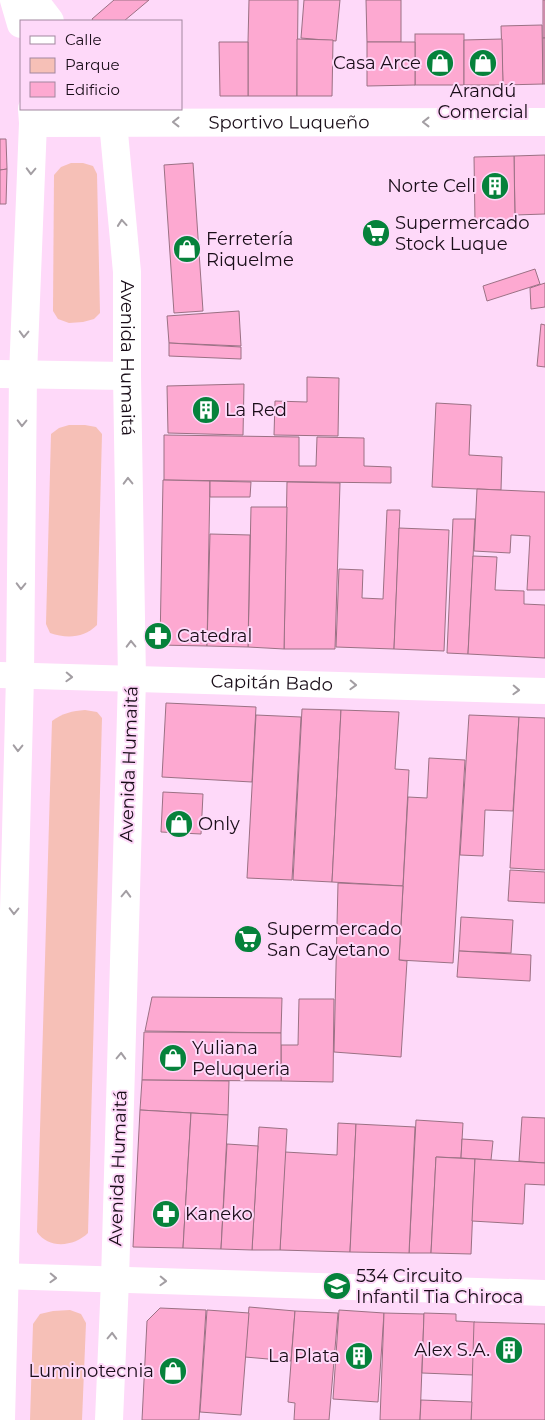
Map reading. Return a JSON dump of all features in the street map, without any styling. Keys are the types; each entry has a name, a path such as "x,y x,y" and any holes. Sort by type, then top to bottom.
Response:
{"main road":[{"path":"14,0 20,21"},
{"path":"34,0 49,20"},
{"path":"1,1420 10,675 11,374 32,116"},
{"name":"Sportivo Luqueño","path":"32,116 545,122"},
{"name":"Avenida Humaitá","path":"109,1420 115,1280 132,679 127,272 110,116"},
{"path":"11,374 127,376"}],"street":[{"name":"Capitán Bado","path":"10,675 545,691"},
{"path":"2,1276 545,1292"}],"green space":[{"path":"71,163 83,163 93,166 97,174 100,313 94,319 69,323 58,319 53,311 54,175 61,167"},
{"path":"69,425 96,427 102,434 97,625 87,633 69,637 50,633 46,624 51,434 59,428"},
{"path":"85,710 97,712 102,718 88,1233 76,1241 55,1244 42,1238 37,1232 52,721 68,713"},
{"path":"70,1310 81,1314 86,1323 82,1420 30,1420 33,1324 40,1314"}],"building":[{"path":"114,0 149,0 125,20 92,19"},
{"path":"249,0 298,0 297,96 248,96"},
{"path":"304,0 340,0 336,41 301,38"},
{"path":"366,0 401,0 401,42 367,42"},
{"path":"543,0 545,0 545,38 543,38"},
{"path":"542,25 543,84 503,85 501,26"},
{"name":"Casa Arce","path":"415,34 464,34 464,85 415,85"},
{"path":"543,38 545,38 545,84 543,84"},
{"path":"297,39 333,40 332,96 297,96"},
{"name":"Arandú Comercial","path":"502,39 503,85 464,85 464,40"},
{"path":"219,42 248,42 248,96 220,96"},
{"path":"367,42 415,42 415,85 367,86"},
{"path":"0,139 6,139 7,169 0,170"},
{"path":"545,155 545,214 515,215 514,156"},
{"name":"Norte Cell","path":"514,156 515,222 475,222 474,157"},
{"path":"193,163 203,311 174,313 164,165"},
{"path":"7,169 6,204 0,204 0,170"},
{"path":"535,269 540,284 487,301 483,286"},
{"path":"545,283 545,307 531,309 530,288"},
{"path":"239,311 241,346 169,343 167,316"},
{"path":"541,324 545,325 545,367 537,366"},
{"path":"169,343 241,347 241,359 169,356"},
{"path":"307,377 339,378 338,436 274,435 275,401 307,402"},
{"name":"La Red","path":"244,384 243,435 168,433 167,386"},
{"path":"436,403 471,405 469,455 502,457 501,490 432,487"},
{"path":"164,435 299,437 299,466 316,466 317,437 364,438 364,466 391,467 391,483 164,480"},
{"path":"163,480 210,481 207,646 160,645"},
{"path":"210,481 251,482 250,497 210,497"},
{"path":"287,482 340,483 335,649 284,649"},
{"path":"477,489 545,492 545,590 527,590 530,536 511,535 510,553 474,551"},
{"path":"251,507 287,507 284,649 248,647"},
{"path":"387,510 400,510 394,649 336,647 339,569 363,570 362,598 383,599"},
{"path":"453,519 475,519 468,654 447,653"},
{"path":"399,528 449,530 444,651 394,649"},
{"path":"210,534 250,535 248,647 207,646"},
{"path":"473,556 497,557 495,590 524,591 524,604 545,605 545,658 468,654"},
{"path":"166,703 256,707 252,782 162,777"},
{"path":"302,709 341,710 332,882 293,880"},
{"path":"341,710 399,712 395,769 409,770 403,886 332,882"},
{"path":"256,715 301,717 292,880 247,878"},
{"path":"469,715 519,717 513,811 485,810 483,856 460,855"},
{"path":"519,717 545,718 545,870 510,868"},
{"path":"429,758 465,760 453,963 399,960 408,797 427,798"},
{"path":"163,792 203,794 201,834 161,832"},
{"path":"510,870 545,872 545,903 508,901"},
{"path":"338,883 403,886 399,960 407,961 401,1057 334,1052"},
{"path":"461,917 513,920 511,953 459,951"},
{"path":"459,951 531,955 530,981 457,977"},
{"path":"152,997 282,998 281,1033 145,1031"},
{"path":"299,999 334,999 333,1082 281,1081 281,1045 298,1045"},
{"path":"144,1032 281,1033 281,1081 142,1080"},
{"path":"142,1080 229,1081 228,1115 140,1110"},
{"path":"140,1110 191,1113 183,1248 133,1247"},
{"path":"191,1113 228,1115 221,1249 183,1248"},
{"path":"522,1117 545,1118 545,1163 519,1161"},
{"path":"416,1120 463,1123 461,1158 436,1157 431,1253 409,1253"},
{"path":"338,1123 356,1124 350,1252 280,1250 285,1152 337,1155"},
{"path":"356,1124 415,1127 409,1253 350,1252"},
{"path":"259,1127 287,1129 280,1250 252,1250"},
{"path":"462,1139 493,1141 491,1160 461,1158"},
{"path":"227,1144 258,1146 252,1250 221,1249"},
{"path":"436,1157 475,1159 471,1254 431,1253"},
{"path":"475,1159 545,1163 545,1185 525,1184 523,1224 472,1221"},
{"path":"249,1307 295,1311 291,1361 245,1357"},
{"name":"Luminotecnia","path":"160,1308 206,1310 199,1420 142,1420 147,1321"},
{"path":"207,1310 249,1313 241,1415 200,1412"},
{"name":"La Plata","path":"339,1310 384,1313 378,1402 333,1399"},
{"path":"295,1311 338,1313 329,1420 294,1420 295,1403 288,1402"},
{"path":"384,1313 424,1314 420,1420 380,1420"},
{"path":"424,1313 456,1314 456,1321 475,1322 473,1375 422,1373"},
{"name":"Alex S.A.","path":"474,1322 545,1324 545,1420 471,1420"},
{"path":"421,1400 472,1402 471,1420 420,1420"}],"place":[{"name":"Casa Arce","path":"440,63"},
{"name":"Arandú Comercial","path":"483,63"},
{"name":"Norte Cell","path":"495,186"},
{"name":"Supermercado Stock Luque","path":"376,233"},
{"name":"Ferretería Riquelme","path":"187,249"},
{"name":"La Red","path":"206,410"},
{"name":"Catedral","path":"158,636"},
{"name":"Only","path":"179,824"},
{"name":"Supermercado San Cayetano","path":"248,939"},
{"name":"Yuliana Peluqueria","path":"173,1058"},
{"name":"Kaneko","path":"166,1214"},
{"name":"534 Circuito Infantil Tia Chiroca","path":"337,1286"},
{"name":"Alex S.A.","path":"509,1350"},
{"name":"La Plata","path":"359,1356"},
{"name":"Luminotecnia","path":"173,1371"}]}
